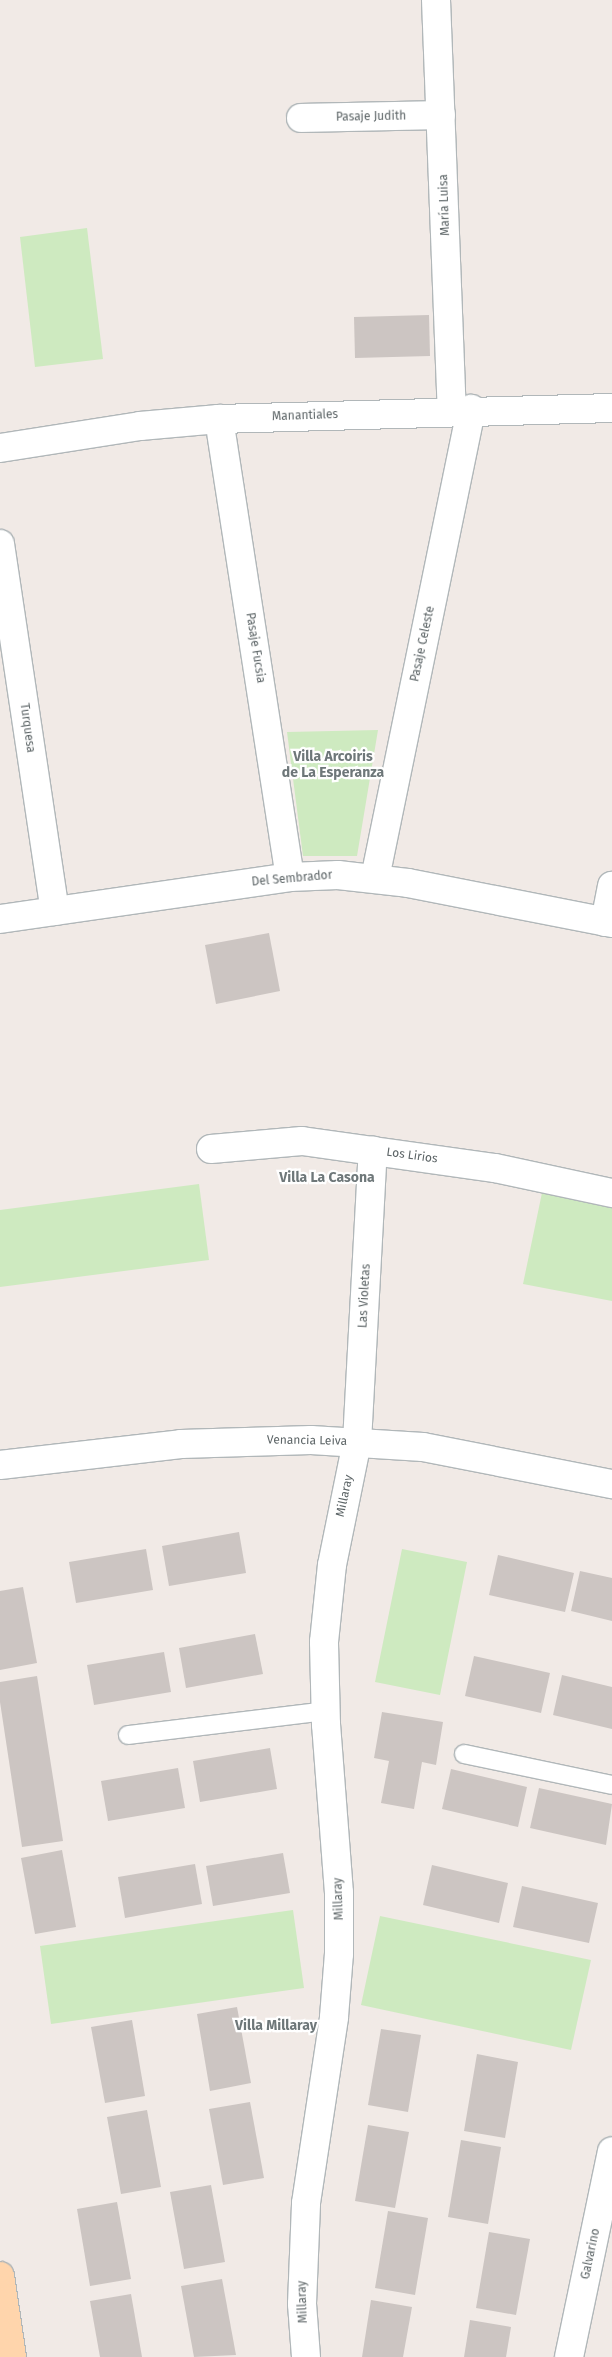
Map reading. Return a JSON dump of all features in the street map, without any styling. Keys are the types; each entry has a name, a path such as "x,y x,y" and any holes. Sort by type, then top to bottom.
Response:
{"main road":[{"path":"0,2276 12,2357"}],"street":[{"name":"María Luisa","path":"436,0 441,115 461,410"},
{"name":"Pasaje Judith","path":"301,118 441,115"},
{"name":"Manantiales","path":"0,448 140,426 219,419 461,410 612,408"},
{"name":"Pasaje Celeste","path":"375,878 461,410"},
{"name":"Pasaje Fucsia","path":"219,419 290,877"},
{"name":"Turquesa","path":"0,544 55,911"},
{"name":"Del Sembrador","path":"0,919 290,877 375,878 608,923"},
{"path":"608,923 612,886"},
{"name":"Los Lirios","path":"210,1149 302,1140 495,1168 612,1193"},
{"name":"Las Violetas","path":"357,1442 373,1150"},
{"name":"Venancia Leiva","path":"0,1465 181,1444 256,1440 357,1442 423,1447 612,1484"},
{"name":"Millaray","path":"306,2357 302,2304 306,2203 334,2017 339,1954 339,1893 325,1711 327,1603 339,1526 357,1442"},
{"name":"Galvarino","path":"569,2357 612,2151"}],"lane":[{"path":"128,1735 325,1711"},
{"path":"464,1754 612,1785"}],"green space":[{"path":"87,228 103,359 35,367 20,237"},
{"path":"378,730 357,856 303,856 287,732"},
{"path":"199,1184 209,1260 0,1287 0,1210"},
{"path":"543,1188 612,1202 612,1301 523,1284"},
{"path":"402,1549 467,1562 440,1695 375,1682"},
{"path":"293,1910 304,1988 51,2024 40,1946"},
{"path":"380,1916 591,1960 571,2050 361,2005"}],"building":[{"path":"429,315 430,356 355,358 354,317"},
{"path":"269,933 280,991 216,1004 205,945"},
{"path":"239,1532 246,1573 169,1586 162,1546"},
{"path":"146,1549 153,1590 76,1603 69,1562"},
{"path":"498,1555 574,1573 565,1612 489,1595"},
{"path":"580,1571 612,1578 612,1621 571,1611"},
{"path":"23,1587 37,1663 0,1670 0,1591"},
{"path":"255,1634 263,1674 186,1688 179,1648"},
{"path":"164,1652 171,1692 94,1705 87,1665"},
{"path":"474,1656 550,1673 541,1713 465,1696"},
{"path":"562,1675 612,1687 612,1729 553,1715"},
{"path":"37,1676 63,1841 22,1847 0,1702 0,1682"},
{"path":"382,1712 443,1722 436,1765 422,1762 414,1809 381,1803 389,1761 374,1758"},
{"path":"270,1748 277,1789 200,1802 193,1761"},
{"path":"178,1768 185,1808 108,1821 101,1781"},
{"path":"451,1769 527,1787 518,1827 442,1809"},
{"path":"539,1788 612,1804 606,1845 530,1828"},
{"path":"62,1850 76,1927 35,1934 21,1858"},
{"path":"283,1853 290,1893 213,1906 206,1866"},
{"path":"195,1864 202,1904 125,1918 118,1877"},
{"path":"432,1865 508,1883 499,1923 423,1905"},
{"path":"522,1886 598,1903 589,1943 513,1927"},
{"path":"237,2007 251,2083 210,2091 197,2014"},
{"path":"132,2020 145,2096 105,2103 91,2027"},
{"path":"381,2029 421,2035 408,2112 368,2105"},
{"path":"477,2054 518,2062 505,2138 464,2131"},
{"path":"250,2102 264,2178 223,2185 209,2109"},
{"path":"147,2110 161,2187 121,2194 107,2117"},
{"path":"368,2125 409,2132 395,2208 355,2201"},
{"path":"461,2140 501,2147 488,2224 448,2217"},
{"path":"211,2185 225,2262 184,2269 170,2192"},
{"path":"117,2202 131,2279 90,2286 77,2209"},
{"path":"388,2211 428,2218 415,2295 375,2288"},
{"path":"489,2232 530,2239 516,2315 476,2308"},
{"path":"222,2279 236,2355 194,2357 181,2286"},
{"path":"131,2294 142,2357 100,2357 90,2301"},
{"path":"371,2300 412,2307 403,2357 362,2357"},
{"path":"470,2320 511,2327 506,2357 464,2357"}],"district":[{"name":"Villa Arcoiris de La Esperanza","path":"333,766"},
{"name":"Villa La Casona","path":"327,1178"},
{"name":"Villa Millaray","path":"276,2026"}]}
